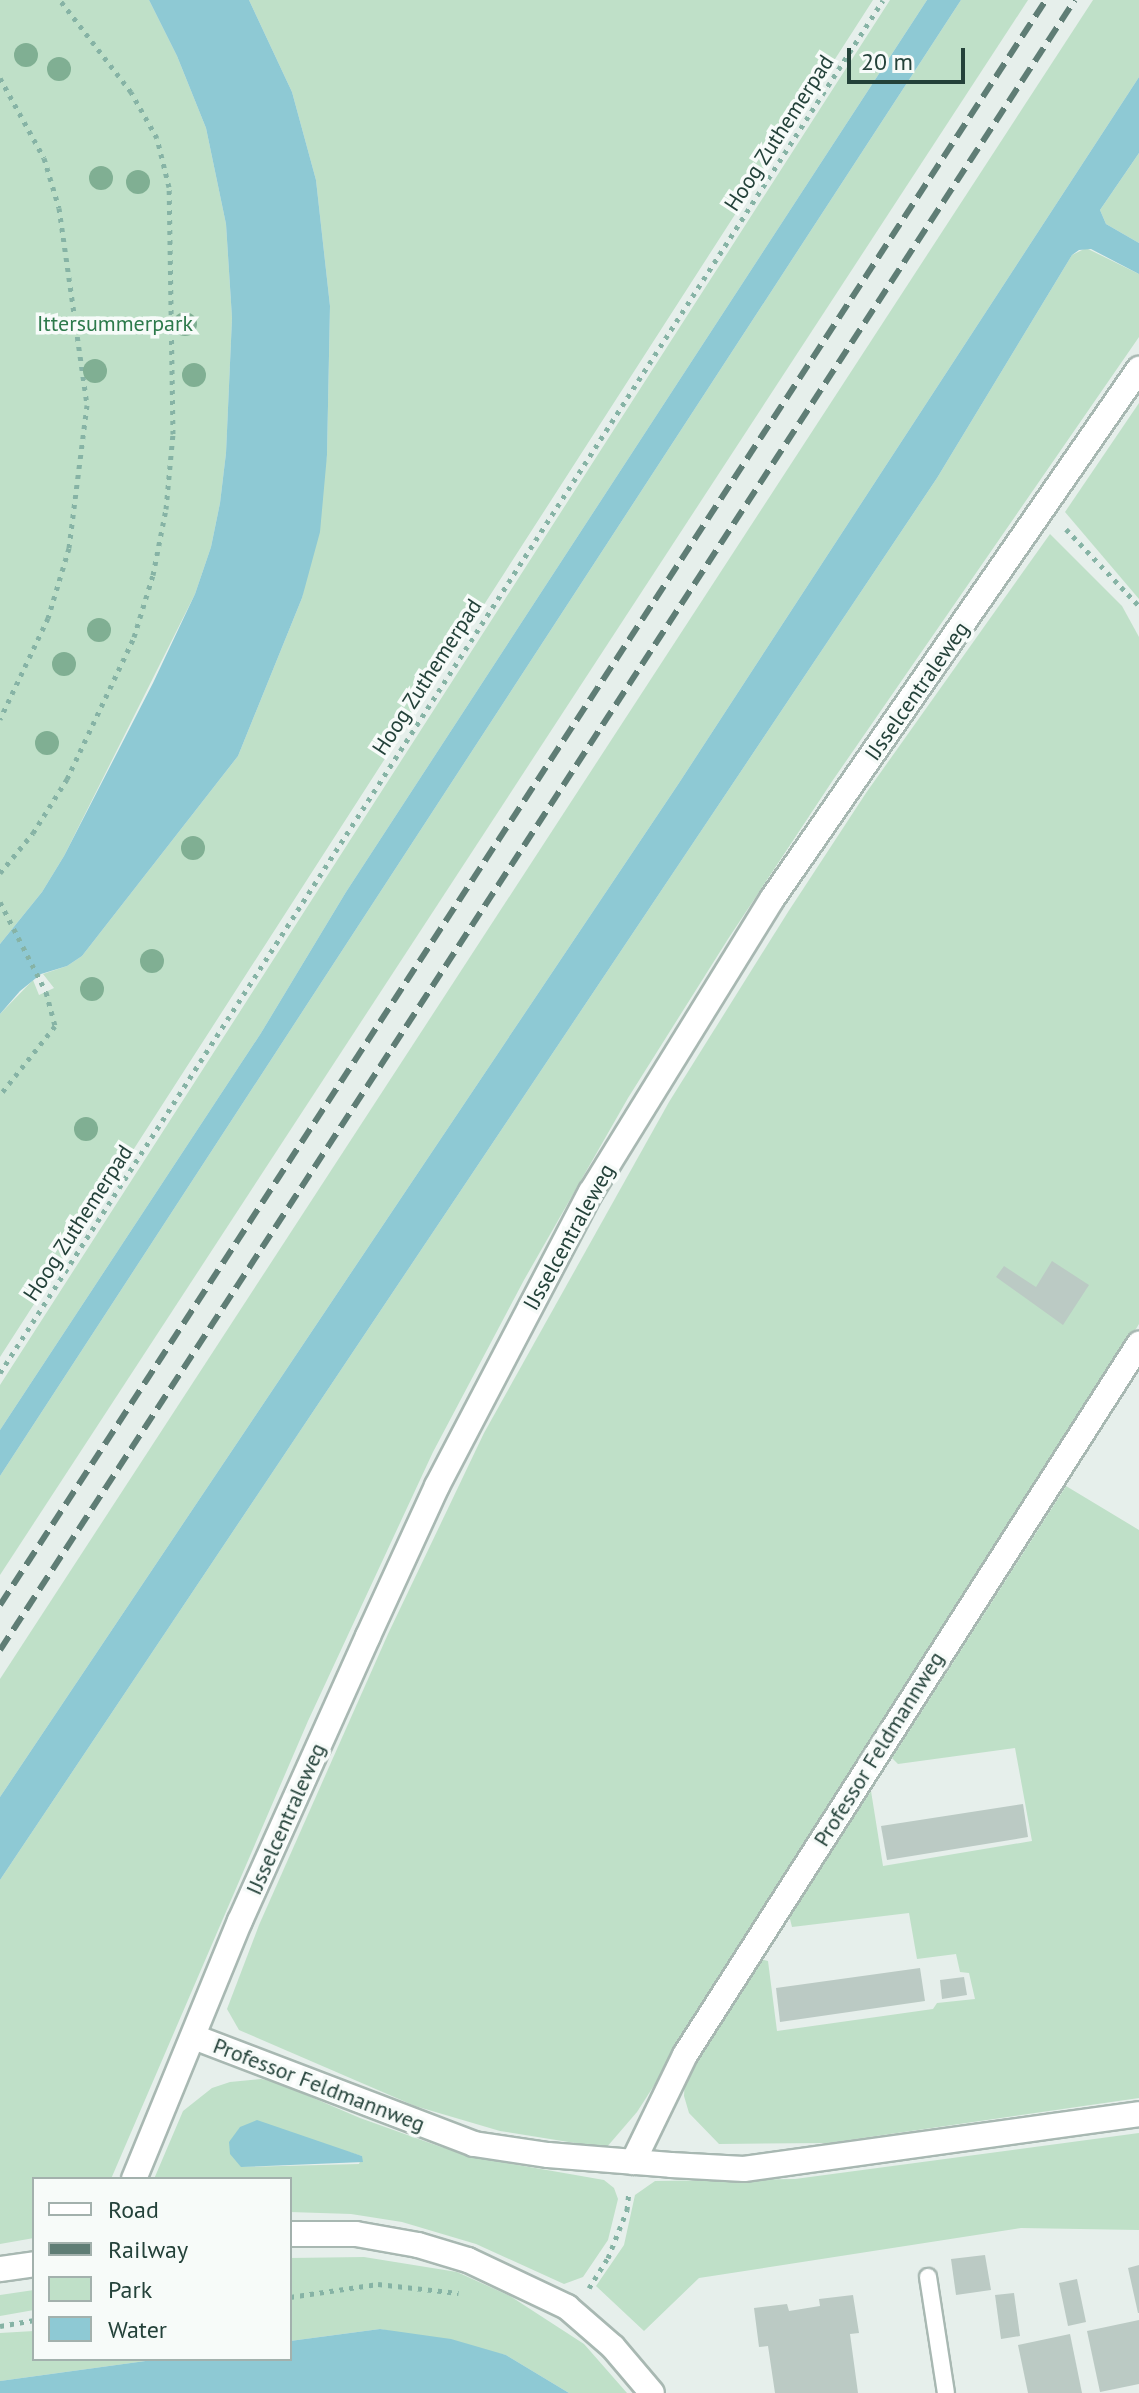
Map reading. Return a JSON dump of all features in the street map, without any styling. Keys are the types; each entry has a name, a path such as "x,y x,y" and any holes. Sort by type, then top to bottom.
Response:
{"street":[{"name":"IJsselcentraleweg","path":"135,2177 240,1921 431,1500 591,1192 772,899 1139,369"},
{"name":"Professor Feldmannweg","path":"633,2162 685,2055 1139,1344"},
{"name":"Professor Feldmannweg","path":"194,2037 474,2144 633,2162 744,2169 1139,2114"},
{"path":"292,2234 356,2234 418,2245 468,2260 567,2307 613,2347 652,2393"},
{"path":"0,2269 32,2264"}],"lane":[{"path":"928,2277 946,2393"}],"path":[{"path":"0,873 33,833 67,779 134,637 156,562 166,509 173,434 169,187 157,138 131,92 60,0"},
{"name":"Hoog Zuthemerpad","path":"0,1373 883,0"},
{"path":"0,78 44,158 59,208 87,405 69,548 48,618 0,719"},
{"path":"1040,509 1069,532 1139,606"},
{"path":"0,903 46,992 55,1026 0,1095"},
{"path":"567,2307 591,2286 608,2258 627,2210 633,2162"},
{"path":"292,2297 378,2284 473,2294"},
{"path":"0,2326 32,2320"}],"green space":[{"name":"Ittersummerpark","path":"0,0 149,0 177,56 206,128 226,224 232,318 226,453 220,503 211,547 195,594 64,856 42,892 0,944"},
{"path":"249,0 873,0 0,1357 0,1014 33,980 39,995 54,988 43,974 67,966 82,956 238,756 302,598 327,455 330,306 316,180 292,92"},
{"path":"890,0 927,0 346,892 261,1033 0,1430 0,1385"},
{"path":"961,0 1028,0 0,1575 0,1476"},
{"path":"1093,0 1139,0 1139,77 679,783 0,1797 0,1679"},
{"path":"1139,153 1139,243 1106,224 1100,210"},
{"path":"1086,248 1139,274 1139,337 833,780 728,939 628,1098 524,1280 433,1452 308,1721 112,2177 32,2177 32,2238 0,2244 0,1880 937,478 1072,255"},
{"path":"1139,403 1139,599 1065,512"},
{"path":"1050,534 1122,606 1139,637 1139,1324 1031,1500 637,2112 606,2148 500,2131 415,2106 239,2030 227,2009 259,1925 388,1634 484,1433 669,1102 788,912 866,793"},
{"path":"1066,1486 1139,1530 1139,2098 828,2143 719,2144 689,2113 684,2096 685,2077 760,1959 768,1961 777,2031 933,2009 937,2003 975,1999 969,1973 960,1972 956,1954 917,1959 909,1913 792,1927 789,1915 871,1791 883,1866 1032,1841 1015,1748 898,1764 892,1758"},
{"path":"261,2079 276,2082 360,2118 441,2147 495,2161 604,2180 614,2188 618,2199 608,2240 583,2277 564,2284 476,2244 402,2222 351,2214 292,2212 292,2177 155,2177 183,2111 212,2088 230,2082","holes":["326,2145 362,2156 359,2164 241,2167"]},
{"path":"1139,2133 1139,2230 1021,2228 699,2278 644,2331 596,2286 624,2245 635,2195 655,2181 795,2179"},
{"path":"364,2257 457,2272 510,2296 584,2344 627,2393 569,2393 506,2355 380,2329 292,2341 292,2258"},
{"path":"32,2290 32,2310 0,2316 0,2295"},
{"path":"32,2331 32,2361 145,2361 0,2381 0,2333"}],"water":[{"path":"149,0 249,0 292,92 316,180 330,306 327,455 320,532 302,598 238,756 82,956 67,966 41,974 20,991 0,1014 0,944 42,892 64,856 153,683 195,594 211,547 220,503 226,453 232,318 226,224 206,128 177,56"},
{"path":"927,0 961,0 0,1476 0,1430 261,1033 346,892"},
{"path":"1139,77 1139,153 1100,210 1106,224 1139,243 1139,274 1091,249 1079,250 1072,255 937,478 0,1880 0,1797 679,783"},
{"path":"257,2120 362,2156 363,2162 241,2167 230,2154 229,2142 240,2127"},
{"path":"380,2329 451,2339 506,2355 569,2393 0,2393 0,2381 145,2361 292,2361 292,2341"}],"building":[{"path":"1052,1261 1089,1285 1063,1325 996,1277 1004,1266 1036,1287"},
{"path":"1023,1804 1028,1837 887,1860 881,1826"},
{"path":"920,1968 925,2001 780,2022 776,1988"},
{"path":"964,1977 967,1995 942,1999 940,1980"},
{"path":"985,2255 991,2290 956,2295 951,2259"},
{"path":"1139,2265 1139,2313 1138,2313 1128,2268"},
{"path":"1077,2279 1086,2322 1068,2326 1059,2283"},
{"path":"1014,2293 1020,2336 1001,2339 995,2295"},
{"path":"853,2295 859,2333 850,2334 858,2393 775,2393 768,2346 759,2347 754,2308 787,2304 789,2311 820,2306 819,2299"},
{"path":"1139,2320 1139,2384 1100,2392 1087,2331"},
{"path":"1070,2334 1082,2393 1028,2393 1018,2345"}],"railway":[{"path":"0,1605 1046,0"},
{"path":"0,1650 1075,0"}]}
